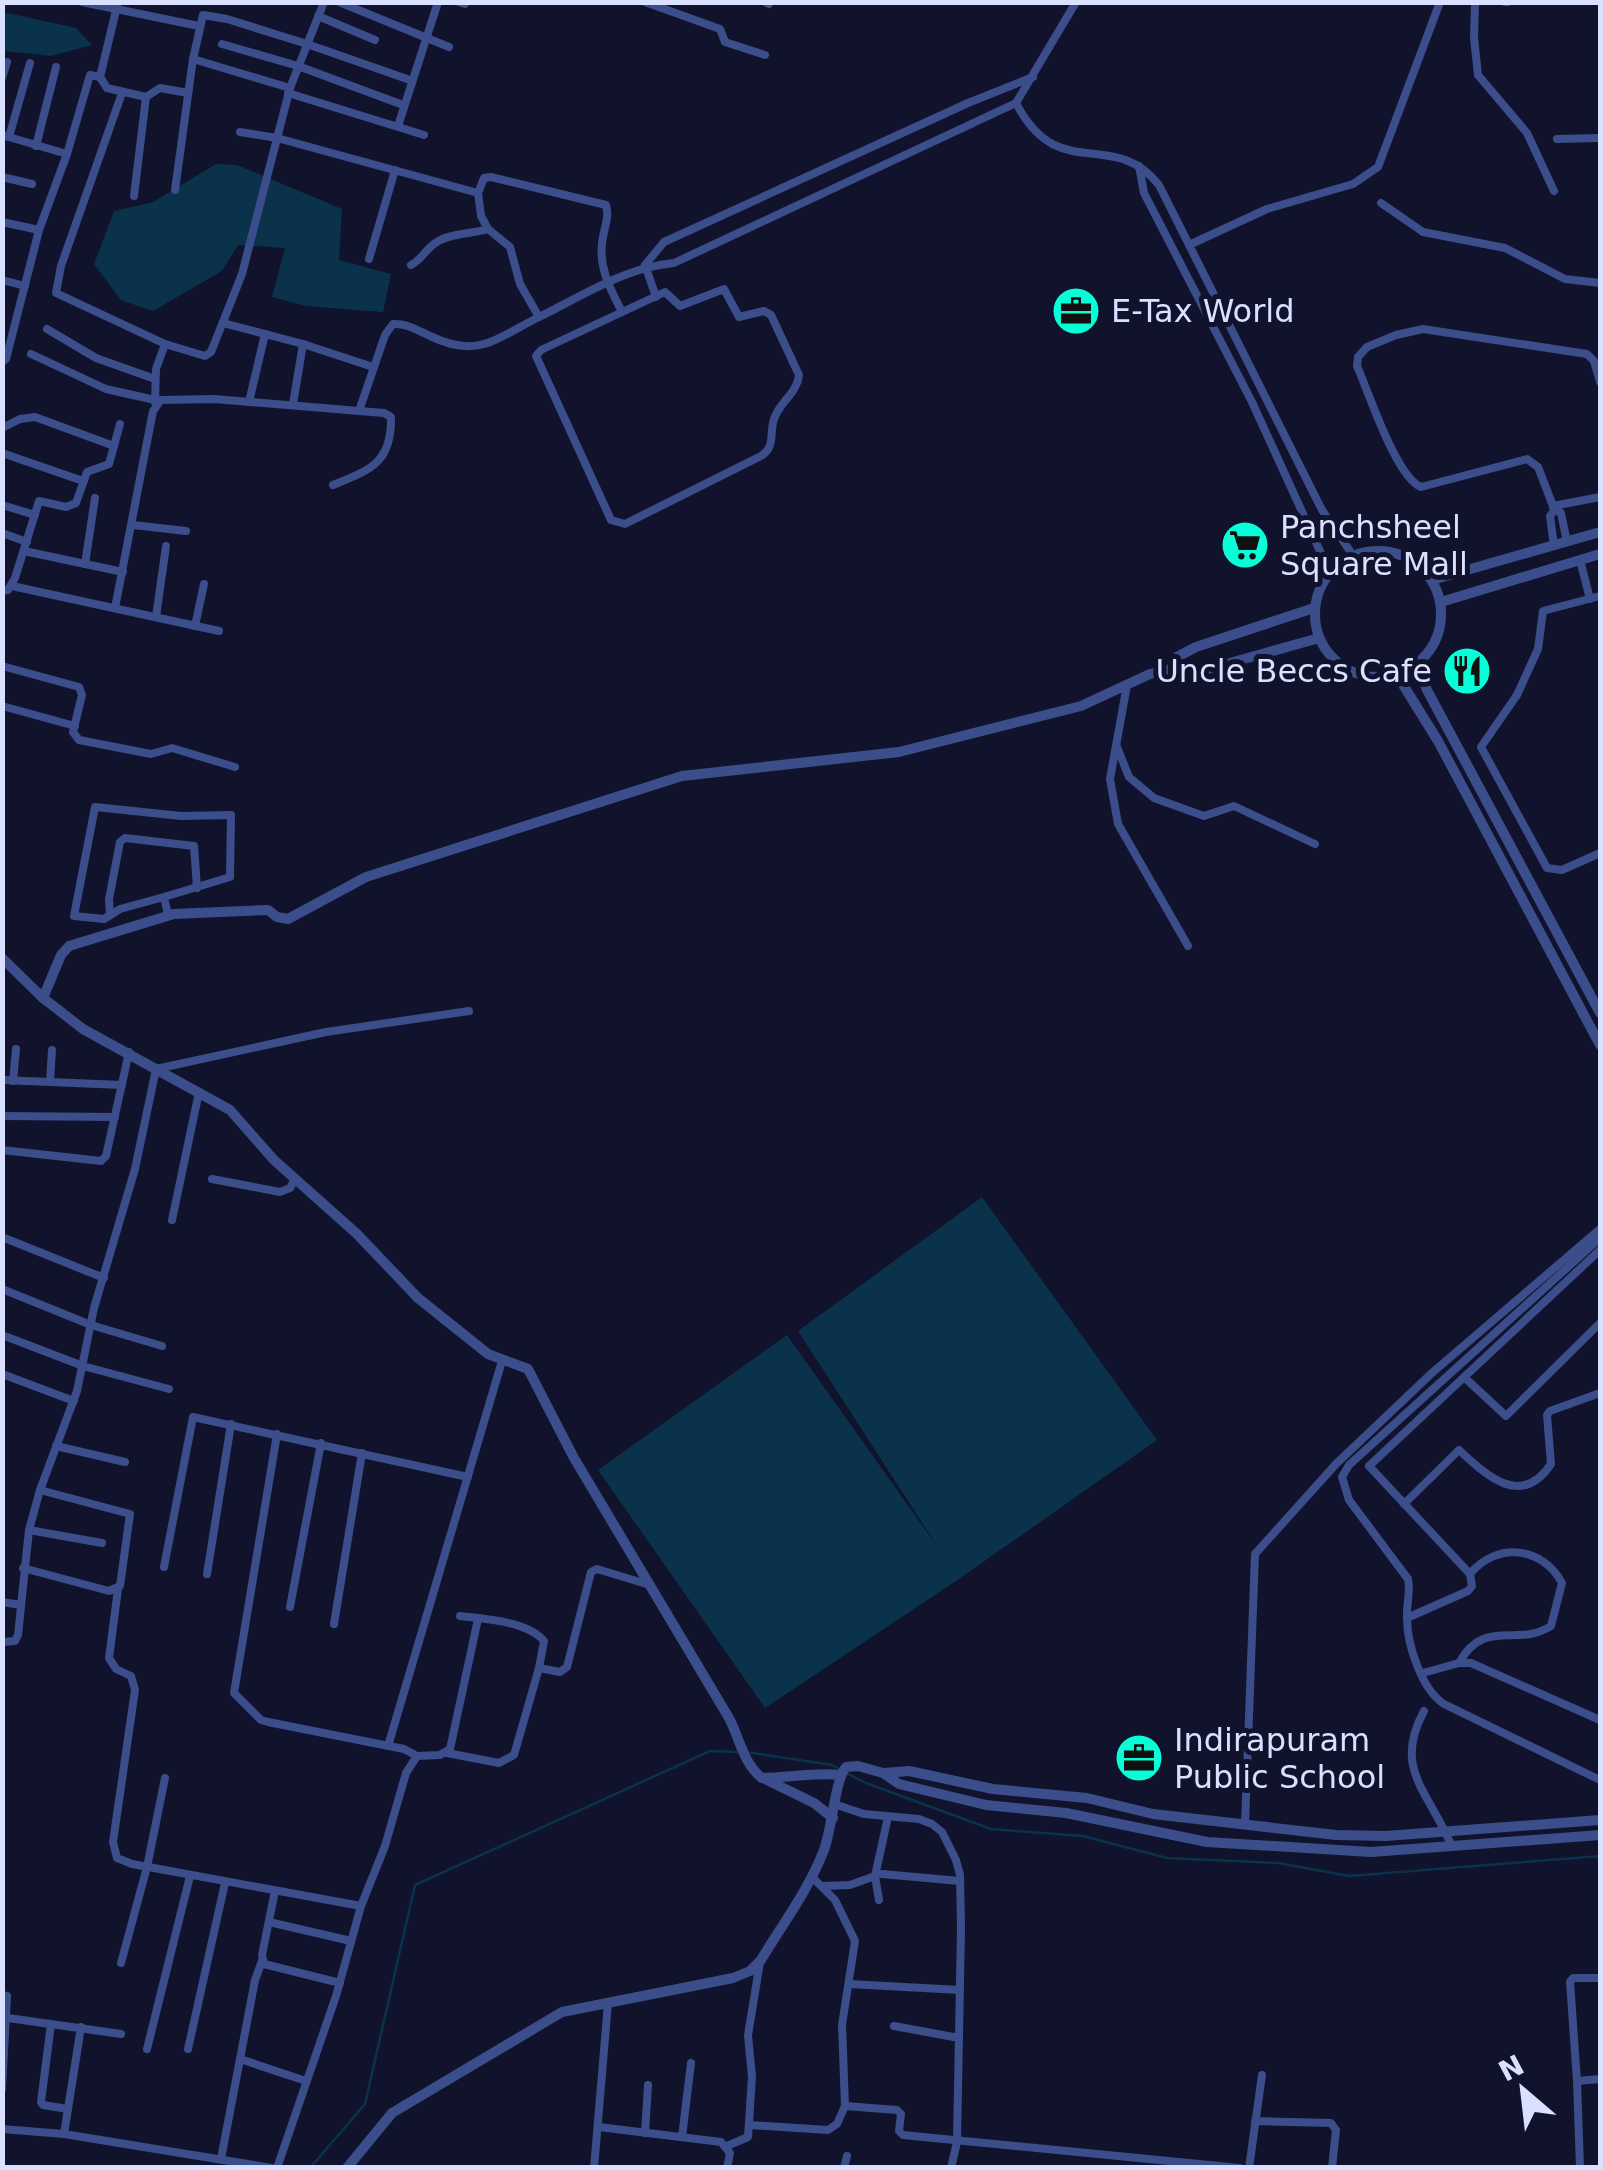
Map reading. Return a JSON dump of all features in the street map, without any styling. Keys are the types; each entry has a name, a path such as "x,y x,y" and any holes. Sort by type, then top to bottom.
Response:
{"street":[{"path":"82,2 199,26"},
{"path":"122,93 55,289 60,297 165,344 206,356 242,274 289,90 324,2"},
{"path":"339,2 449,47"},
{"path":"398,126 438,2"},
{"path":"645,2 720,29 725,42 764,55"},
{"path":"645,265 674,264 1016,103 1076,2"},
{"path":"1189,245 1267,209 1353,184 1378,167 1384,160 1440,2"},
{"path":"1476,2 1478,75 1520,122 1536,147 1554,191"},
{"path":"116,7 100,77 106,88 146,97 160,88 188,93"},
{"path":"175,190 193,59 201,18 206,14 410,80"},
{"path":"318,16 374,40"},
{"path":"222,44 298,66 404,105"},
{"path":"193,59 424,134"},
{"path":"2,78 7,62"},
{"path":"30,63 6,136 67,154"},
{"path":"36,146 56,67"},
{"path":"2,362 6,359 39,230 90,75 100,77"},
{"path":"360,412 392,324 404,324 454,347 470,349 645,265 664,242 1033,77"},
{"path":"134,196 146,97"},
{"path":"1016,103 1028,126 1058,149 1112,155 1138,166 1159,185 1322,510 1354,557"},
{"path":"240,132 277,138 478,193"},
{"path":"1557,139 1600,138"},
{"path":"1138,166 1144,193 1182,264 1330,574"},
{"path":"370,258 396,170"},
{"path":"2,177 32,184"},
{"path":"539,317 520,284 510,246 488,229 481,216 478,193 484,178 606,205 608,216 601,248 608,284 622,312"},
{"path":"1381,203 1423,232 1505,248 1565,279 1600,284"},
{"path":"2,222 39,230"},
{"path":"411,265 418,263 442,238 488,229"},
{"path":"1182,264 1195,257"},
{"path":"645,265 656,296"},
{"path":"2,280 24,286"},
{"path":"724,290 738,318 768,312 799,376 798,386 775,416 768,452 625,524 616,524 536,356 541,350 656,296 668,292 680,306 688,306 724,290"},
{"path":"223,323 374,366"},
{"path":"47,329 96,358 154,379"},
{"path":"1567,542 1561,513 1554,508 1538,467 1527,459 1420,487 1412,484 1397,460 1358,366 1358,357 1378,342 1423,329 1587,354 1594,360 1600,382"},
{"path":"249,402 265,334"},
{"path":"115,608 155,402 154,379 165,344"},
{"path":"293,404 304,344"},
{"path":"31,354 106,389 155,402 171,398 384,412 391,418 387,448 375,467 332,485"},
{"path":"2,428 35,417 114,446"},
{"path":"12,586 39,501 72,506 90,469 109,464 120,424"},
{"path":"2,453 84,481"},
{"path":"1554,546 1550,516 1554,508 1600,497"},
{"path":"84,564 94,498"},
{"path":"2,505 34,516"},
{"path":"1306,518 1322,510"},
{"path":"133,525 186,531"},
{"path":"2,532 26,546 123,572"},
{"path":"1432,580 1600,532"},
{"path":"156,618 166,546"},
{"path":"1368,551 1398,554 1412,560 1432,580 1441,602 1440,632 1427,655 1397,675 1366,676 1352,672 1328,653 1319,638 1314,608 1330,574 1368,551"},
{"path":"1441,602 1600,554"},
{"path":"1580,560 1590,599"},
{"path":"195,626 204,584"},
{"path":"2,591 12,586 219,631"},
{"path":"1600,596 1543,611 1538,648 1517,695 1482,747 1542,862 1552,871 1600,853"},
{"path":"1171,669 1177,658 1196,647 1314,608"},
{"path":"42,998 65,949 168,916 268,910 288,919 366,876 682,776 899,752 1081,706 1171,669 1194,672 1319,638"},
{"path":"1417,664 1427,690 1600,1013"},
{"path":"2,666 79,687 82,695 73,732 78,740 151,754 172,748 235,767"},
{"path":"1397,675 1414,698 1600,1045"},
{"path":"1128,685 1110,779 1118,824 1188,946"},
{"path":"2,706 75,726"},
{"path":"1116,743 1129,778 1154,798 1204,816 1234,806 1314,844"},
{"path":"95,807 180,816 232,815 230,877 197,888 104,919 74,916 95,807"},
{"path":"1504,832 1522,822"},
{"path":"110,915 109,899 120,842 125,838 194,846 197,888"},
{"path":"1504,866 1519,859"},
{"path":"164,897 168,916"},
{"path":"2,958 42,998 83,1029 230,1110 294,1179 357,1234 418,1298 502,1361 528,1370 554,1424 743,1749 747,1765 762,1778 814,1803 832,1818"},
{"path":"156,1069 326,1032 469,1011"},
{"path":"13,1081 16,1049"},
{"path":"50,1082 52,1050"},
{"path":"2,1150 101,1161 106,1156 129,1052"},
{"path":"2,1642 15,1641 29,1530 84,1366 90,1325 135,1168 156,1069"},
{"path":"2,1080 122,1085"},
{"path":"172,1220 198,1092"},
{"path":"2,1116 115,1117"},
{"path":"212,1178 280,1192 286,1192 294,1179"},
{"path":"1245,1825 1255,1554 1336,1464 1433,1372 1600,1229"},
{"path":"2,1236 104,1278"},
{"path":"1600,1238 1348,1465 1342,1477 1349,1500 1408,1579 1411,1592 1406,1618 1428,1690 1444,1704 1600,1780"},
{"path":"1406,1618 1468,1591 1472,1586 1470,1574 1369,1466 1600,1250"},
{"path":"2,1289 90,1325 162,1346"},
{"path":"1464,1378 1506,1416 1600,1324"},
{"path":"2,1335 84,1366 169,1389"},
{"path":"388,1746 502,1361"},
{"path":"2,1374 74,1401"},
{"path":"1404,1504 1459,1450 1493,1482 1535,1482 1551,1464 1547,1415 1600,1393"},
{"path":"164,1567 193,1417 468,1477"},
{"path":"207,1574 231,1424"},
{"path":"277,1434 234,1693 260,1720 404,1748 416,1756 446,1753 500,1763 509,1760 514,1755 544,1641 540,1635 490,1619 460,1616"},
{"path":"290,1607 321,1443"},
{"path":"56,1446 124,1462"},
{"path":"334,1624 362,1453"},
{"path":"40,1490 130,1514 109,1658 116,1670 131,1676 135,1690 113,1852 117,1858 190,1876 361,1906"},
{"path":"29,1530 102,1543"},
{"path":"1458,1663 1466,1650 1488,1637 1502,1632 1528,1636 1550,1626 1562,1590 1559,1577 1548,1563 1524,1551 1501,1555 1474,1568 1470,1574"},
{"path":"22,1568 118,1590"},
{"path":"539,1668 560,1672 567,1667 592,1572 598,1569 650,1585"},
{"path":"2,1602 21,1605"},
{"path":"446,1753 478,1618"},
{"path":"1423,1674 1458,1663 1481,1666 1600,1720"},
{"path":"1424,1710 1414,1729 1409,1754 1452,1847"},
{"path":"2,2129 64,2134 274,2168 340,1983 361,1906 406,1773 416,1756"},
{"path":"762,1778 790,1778 858,1766 883,1773 899,1784 955,1798 1082,1816 1207,1842 1371,1852 1600,1835"},
{"path":"883,1773 909,1770 993,1789 1087,1798 1153,1814 1336,1835 1386,1836 1600,1820"},
{"path":"347,2168 386,2118 547,2020 576,2008 733,1978 750,1970 812,1876 825,1848 843,1771"},
{"path":"120,1964 147,1867 165,1778"},
{"path":"836,1805 864,1814 919,1820 942,1832 956,1860 960,1881 960,1990 957,2142 952,2168"},
{"path":"880,1900 878,1875 888,1816"},
{"path":"822,1886 850,1885 878,1875 960,1881"},
{"path":"147,2049 190,1876"},
{"path":"750,2124 828,2130 837,2124 844,2106 842,2025 856,1941 835,1900 812,1876"},
{"path":"188,2049 226,1882"},
{"path":"221,2159 254,1980 262,1960 275,1891"},
{"path":"268,1922 352,1941"},
{"path":"262,1960 268,1966 340,1983"},
{"path":"598,2127 709,2140 727,2146 744,2140 750,2124 752,2076 748,2035 760,1960"},
{"path":"1580,2168 1570,1982 1573,1978 1600,1978"},
{"path":"849,1984 960,1990"},
{"path":"2,1995 7,1996 8,2018 2,2089"},
{"path":"594,2168 608,2003"},
{"path":"8,2018 121,2034"},
{"path":"51,2024 41,2102 68,2109"},
{"path":"894,2026 959,2038"},
{"path":"64,2134 81,2028"},
{"path":"240,2059 306,2082"},
{"path":"682,2137 690,2063"},
{"path":"1248,2168 1262,2075"},
{"path":"1576,2081 1600,2079"},
{"path":"645,2132 648,2085"},
{"path":"844,2106 897,2110 903,2135 1106,2155 1153,2164 1240,2168"},
{"path":"1255,2121 1331,2123 1336,2130 1332,2168"},
{"path":"727,2146 727,2168"},
{"path":"1104,2168 1106,2155"},
{"path":"844,2168 846,2156"}],"water":[{"path":"3,12 76,28 92,45 51,56 3,51"},
{"path":"216,164 237,165 342,209 339,260 391,274 383,312 305,306 272,297 285,248 238,245 222,271 153,311 121,300 94,264 114,211 153,202"},
{"path":"982,1197 1157,1440 765,1708 598,1470 787,1335 939,1549 798,1331"}],"waterway":[{"path":"310,2168 365,2104 415,1885 710,1751 738,1752"},
{"path":"746,1752 832,1765 841,1770"},
{"path":"848,1774 991,1829 1083,1836 1167,1858 1278,1863 1349,1876 1600,1856"}],"place":[{"name":"E-Tax World","path":"1076,311"},
{"name":"Panchsheel Square Mall","path":"1245,545"},
{"name":"Uncle Beccs Cafe","path":"1467,671"},
{"name":"Indirapuram Public School","path":"1139,1758"}]}
